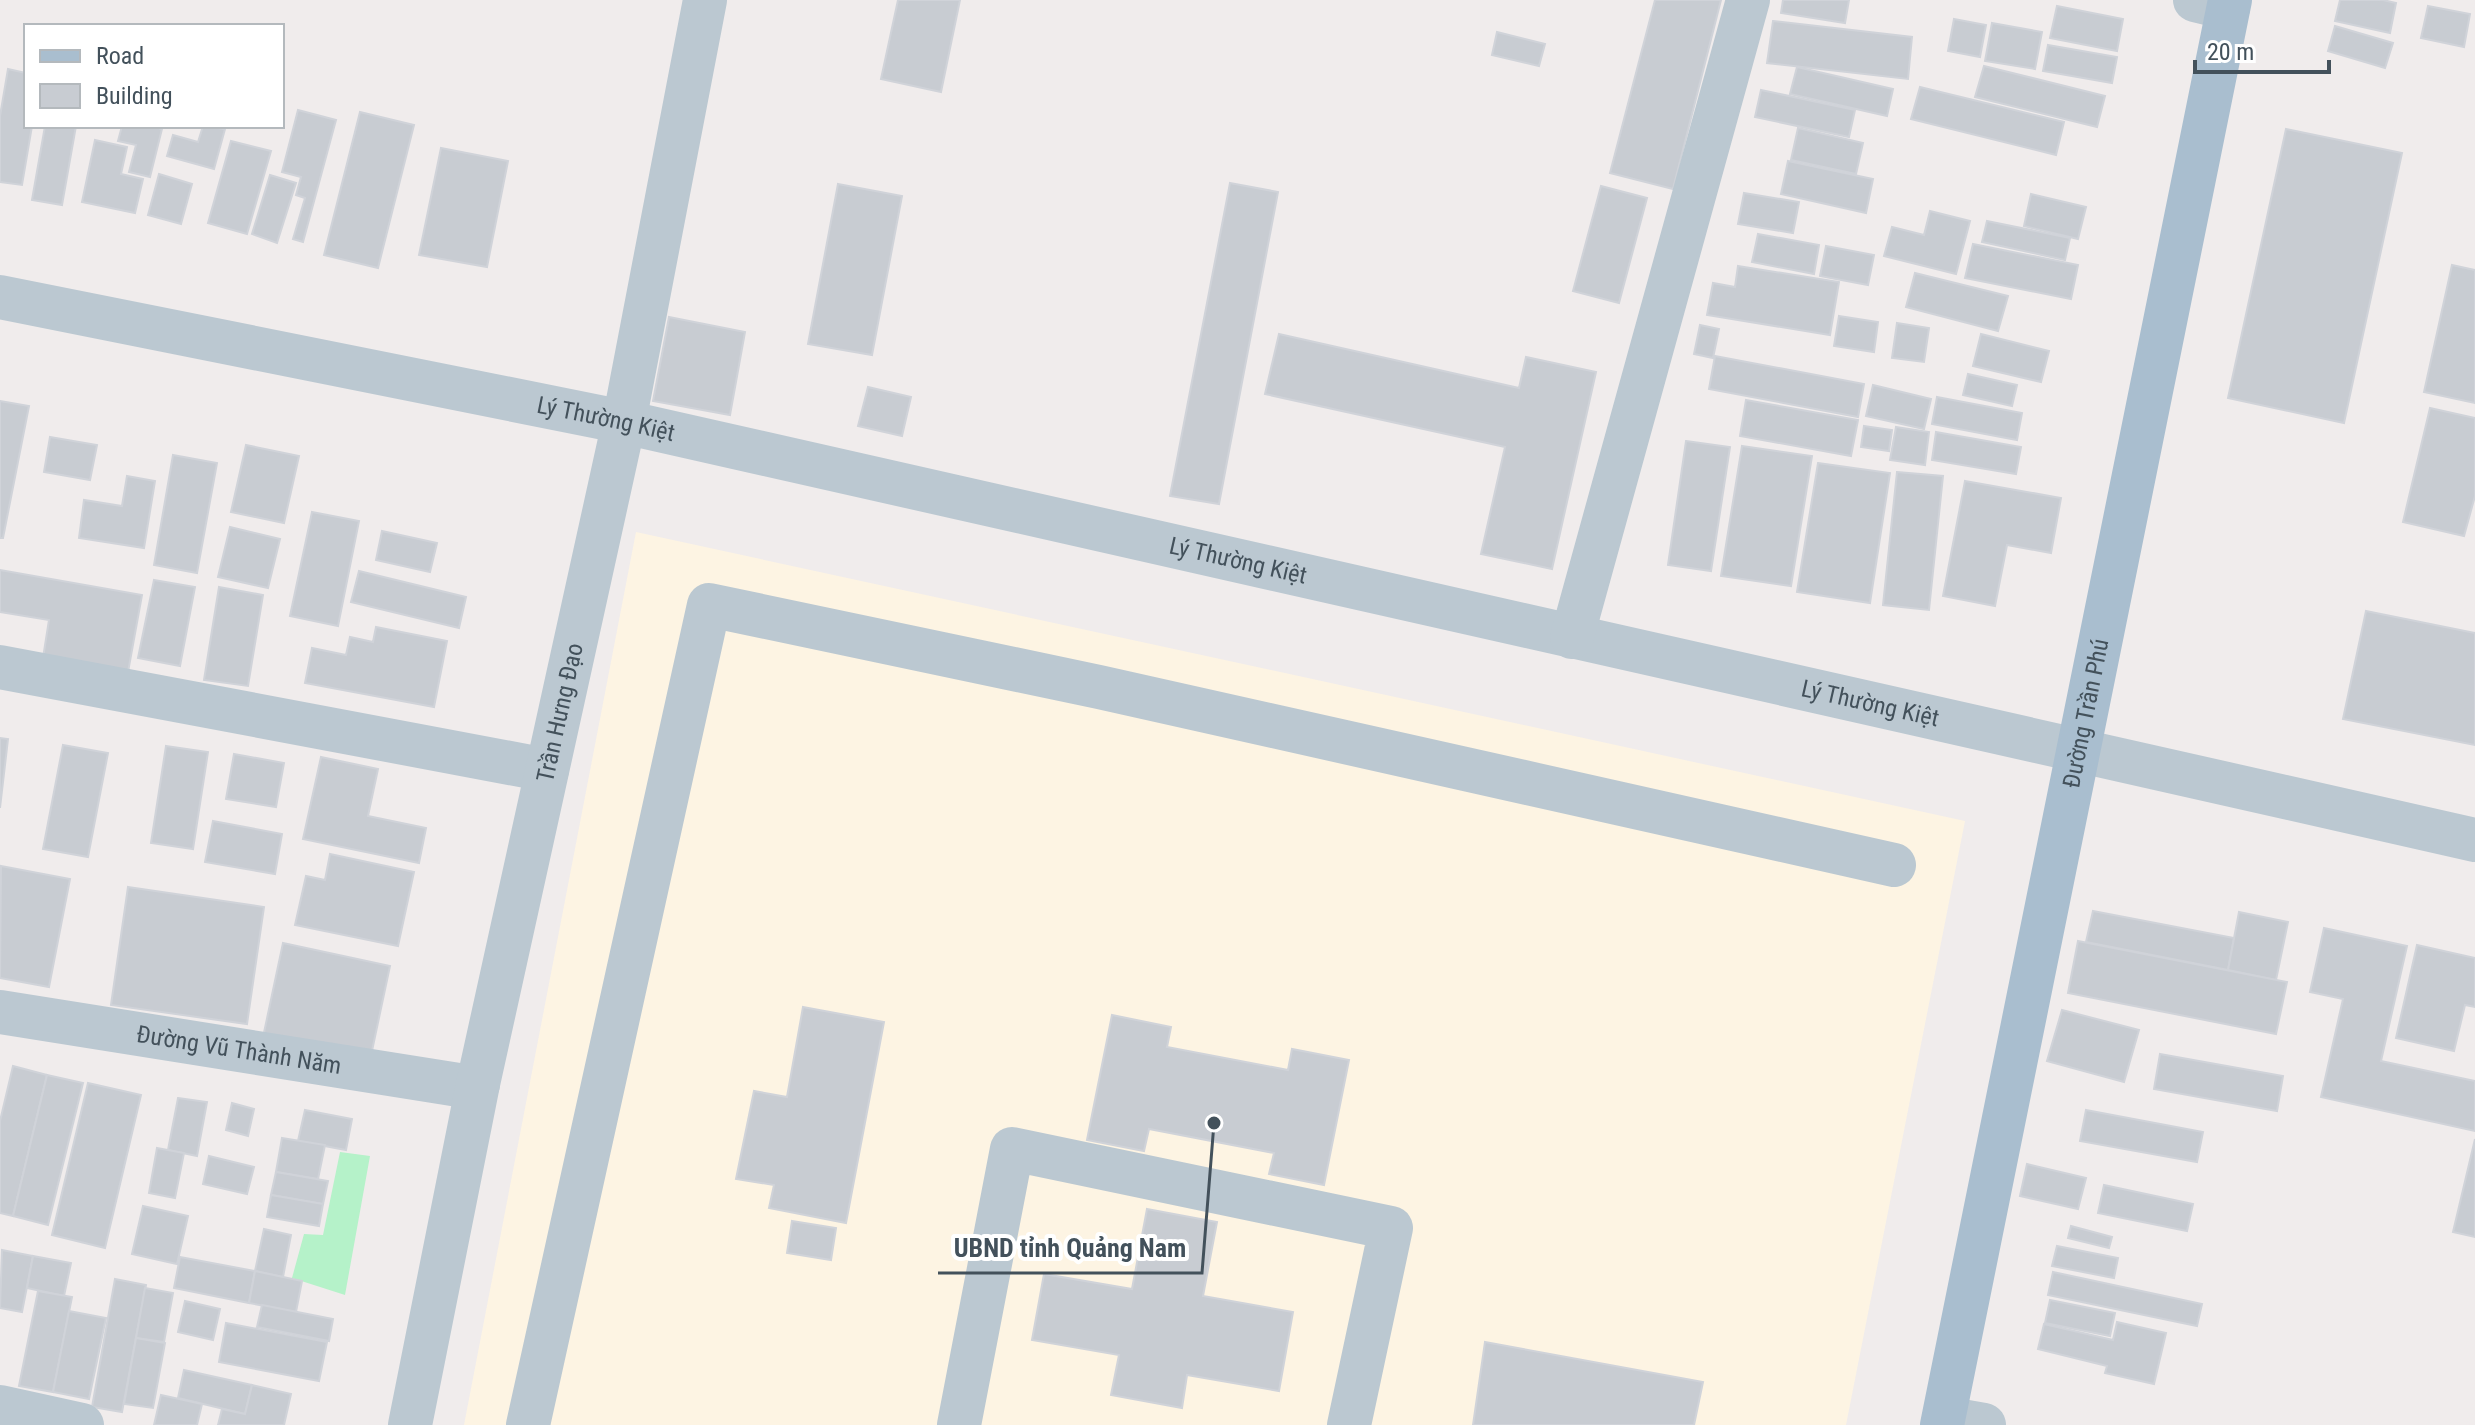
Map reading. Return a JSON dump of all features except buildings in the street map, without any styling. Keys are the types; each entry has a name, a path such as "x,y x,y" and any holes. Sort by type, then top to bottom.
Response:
{"main road":[{"name":"Đường Trần Phú","path":"1957,1423 2218,3"}],"street":[{"name":"Trần Hưng Đạo","path":"410,1425 478,1084 624,422 705,0"},
{"path":"1572,637 1748,0"},
{"name":"Lý Thường Kiệt","path":"0,297 624,422 2475,840"},
{"path":"528,1425 709,605 1115,690 1894,865"},
{"path":"0,667 547,770"},
{"name":"Đường Vũ Thành Năm","path":"0,1012 465,1086 478,1084"},
{"path":"968,1423 1012,1149 1391,1228 1349,1425"},
{"path":"8,1414 82,1425"}],"shaded area":[{"path":"636,532 1965,821 1846,1425 464,1425"}],"green space":[{"path":"340,1152 370,1156 345,1295 292,1278 304,1234 323,1235"}],"place":[{"name":"UBND tỉnh Quảng Nam","path":"1214,1123"}]}
